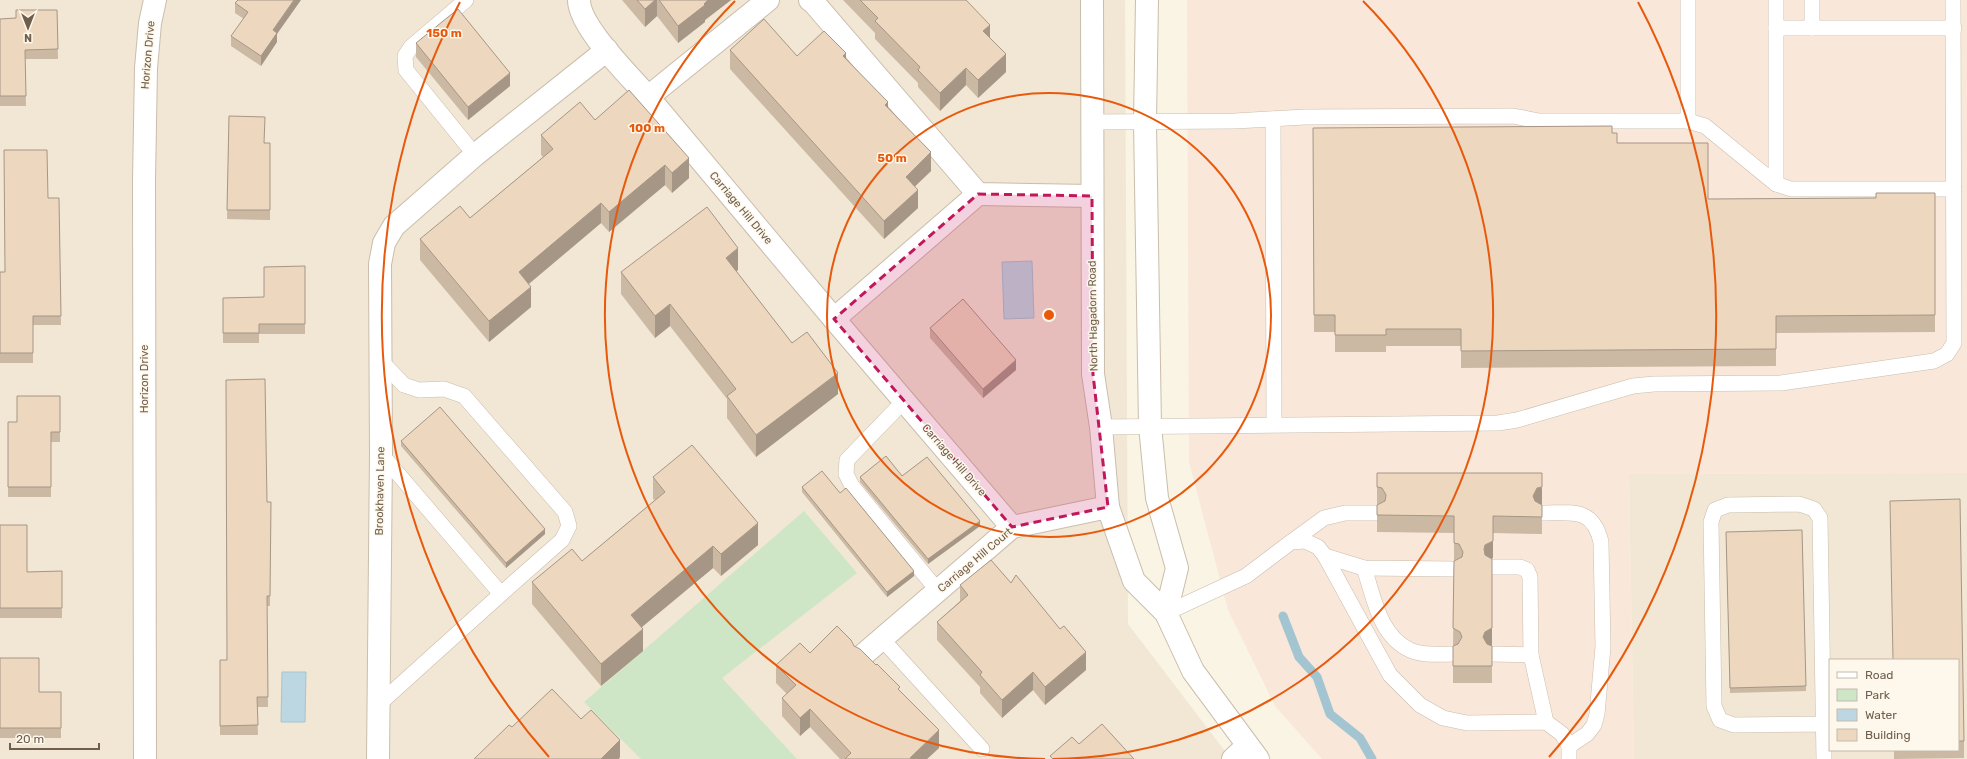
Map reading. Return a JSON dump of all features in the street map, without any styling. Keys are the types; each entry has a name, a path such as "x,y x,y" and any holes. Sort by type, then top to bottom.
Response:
{"street":[{"name":"Horizon Drive","path":"145,759 144,165 146,68 150,23 155,0"},
{"name":"Carriage Hill Drive","path":"578,0 578,7 590,29 606,50 648,97 834,319 1012,527"},
{"path":"648,97 768,0"},
{"path":"810,0 978,194"},
{"name":"North Hagadorn Road","path":"1092,0 1093,374 1101,427 1108,507 1134,581 1166,613 1193,672 1246,755"},
{"path":"1147,0 1145,122 1150,426 1157,498 1177,568 1166,613"},
{"path":"475,155 606,50"},
{"name":"Brookhaven Lane","path":"378,759 381,454 380,264 384,243 394,226 475,155"},
{"path":"834,319 978,194 1092,196"},
{"name":"Carriage Hill Court","path":"863,655 1012,527 1108,507"}],"lane":[{"path":"466,0 412,47 405,56 406,70 475,155"},
{"path":"1688,0 1688,121"},
{"path":"1776,0 1776,184"},
{"path":"1812,0 1812,28"},
{"path":"1101,427 1274,424 1498,423 1516,420 1633,386 1654,384 1781,383 1934,361 1947,354 1954,343 1953,0"},
{"path":"1776,28 1954,28"},
{"path":"1092,122 1274,119 1305,117 1512,116 1539,121 1688,121 1705,126 1776,184 1790,189 1954,189"},
{"path":"1274,119 1274,424"},
{"path":"378,705 562,540 569,526 565,512 464,396 444,389 419,390 404,385 380,360"},
{"path":"904,401 847,460 846,474 852,486 938,590"},
{"path":"381,454 501,594"},
{"path":"1824,724 1734,725 1720,720 1714,706 1711,522 1715,510 1728,505 1799,504 1814,508 1820,518 1824,724 1824,759"},
{"path":"1291,542 1306,541 1318,547 1325,556 1390,675 1420,705 1443,718 1467,723 1546,722 1562,734 1569,752 1594,725 1597,714 1603,647 1601,542 1598,528 1589,517 1576,512 1542,513"},
{"path":"1166,613 1246,576 1324,518 1345,514 1377,514"},
{"path":"1325,556 1364,568 1454,569"},
{"path":"1492,567 1520,567 1527,570 1530,577 1531,655 1546,722"},
{"path":"1364,568 1384,627 1394,639 1410,650 1424,654 1453,654"},
{"path":"882,639 982,750"},
{"path":"1492,654 1531,655"}],"highlighted area":[{"path":"978,194 1092,196 1093,374 1108,507 1012,527 834,319"}],"shaded area":[{"path":"0,0 1125,0 1128,624 1231,759 0,759"},
{"path":"1187,0 1967,0 1967,473 1629,474 1634,759 1322,759 1275,706 1228,610 1189,462"},
{"path":"1967,473 1967,759 1634,759 1629,474"}],"green space":[{"path":"804,511 857,573 722,678 797,759 641,759 584,702"}],"water":[{"path":"1032,261 1034,318 1004,319 1002,262"},
{"path":"282,672 306,672 305,722 281,722"}],"building":[{"path":"238,0 294,0 273,30 277,33 261,56 231,36 248,12 235,3"},
{"path":"637,0 655,0 645,9"},
{"path":"659,0 708,0 704,4 705,5 678,26"},
{"path":"860,0 966,0 990,25 983,31 1006,54 978,80 966,68 940,93 918,70 920,67 875,21 878,18"},
{"path":"458,9 510,73 468,107 416,43"},
{"path":"16,10 57,10 58,49 25,50 26,96 0,96 0,19 16,18"},
{"path":"764,19 797,56 824,31 846,53 843,56 888,102 885,105 931,152 906,177 918,190 884,221 730,50"},
{"path":"629,90 689,158 672,173 665,165 609,212 601,203 519,272 531,287 489,321 420,239 460,206 470,218 553,149 541,135 580,102 595,120"},
{"path":"229,116 265,117 264,143 270,143 270,210 227,210"},
{"path":"1612,126 1612,133 1617,133 1617,143 1708,143 1708,199 1876,198 1876,193 1935,193 1935,315 1776,316 1776,349 1461,351 1461,329 1386,329 1386,335 1335,335 1335,315 1314,315 1313,128"},
{"path":"4,150 47,150 48,198 59,198 61,316 33,316 33,353 0,353 0,272 5,272"},
{"path":"707,207 738,248 726,258 792,343 807,332 838,373 756,435 727,396 736,389 670,304 655,316 621,272"},
{"path":"305,266 305,324 259,324 259,333 223,333 223,298 264,297 264,267"},
{"path":"963,299 1016,360 983,389 930,328"},
{"path":"265,379 267,502 271,502 270,596 267,596 268,697 257,697 258,725 220,726 220,660 227,660 226,380"},
{"path":"17,396 60,396 60,432 51,432 51,487 8,487 8,422 17,422"},
{"path":"440,407 545,529 506,563 401,441"},
{"path":"692,445 758,523 721,554 713,546 631,615 643,629 601,664 532,582 572,549 582,561 665,492 653,477"},
{"path":"886,456 902,476 927,457 980,521 928,559 860,477"},
{"path":"822,471 840,493 846,488 914,571 887,592 802,487"},
{"path":"1377,473 1542,473 1542,487 1537,488 1533,496 1535,501 1542,505 1542,517 1493,516 1493,541 1485,545 1485,555 1492,559 1492,628 1485,632 1483,637 1487,644 1492,646 1492,666 1453,666 1453,646 1458,644 1462,637 1460,632 1453,628 1454,561 1462,557 1463,552 1459,544 1454,543 1454,516 1377,515 1377,505 1385,501 1386,495 1382,488 1377,487"},
{"path":"1960,499 1964,741 1959,741 1959,659 1893,659 1890,501"},
{"path":"0,525 27,525 27,572 62,571 62,608 0,608"},
{"path":"1802,530 1806,686 1730,688 1726,532"},
{"path":"991,560 1011,583 1016,575 1060,629 1064,626 1086,652 1045,687 1033,672 1002,700 980,675 982,672 937,622 968,595 960,585"},
{"path":"837,626 851,640 854,646 860,649 876,665 877,664 900,687 898,689 939,730 910,758 912,759 845,759 851,753 810,709 800,718 782,698 796,685 776,665 800,643 810,653"},
{"path":"0,658 39,658 39,692 61,692 61,728 0,728"},
{"path":"552,689 581,719 591,710 620,740 601,759 474,759 509,725 512,727"},
{"path":"1102,724 1134,759 1053,759 1050,756 1072,737 1079,744"}],"waterway":[{"path":"1283,616 1299,657 1317,677 1330,714 1360,738 1372,759"}]}
